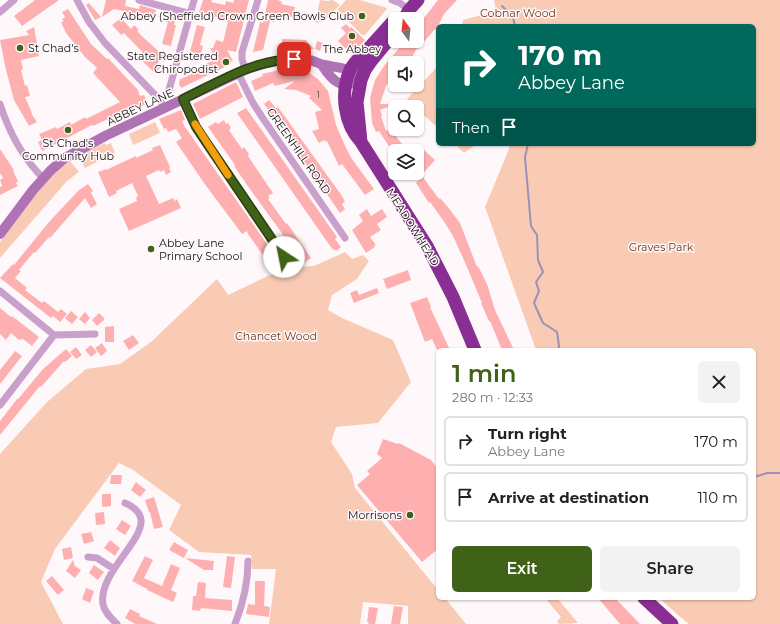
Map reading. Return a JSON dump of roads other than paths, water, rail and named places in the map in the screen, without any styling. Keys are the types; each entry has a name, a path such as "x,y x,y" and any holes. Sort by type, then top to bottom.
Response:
{"highway":[{"path":"409,12 418,0"},
{"path":"361,142 352,132 348,120 345,100 346,85 350,70 388,27"},
{"name":"MEADOWHEAD","path":"388,41 365,70 361,80 357,102 361,142 427,246 453,297 474,348"},
{"path":"646,600 672,624"}],"main road":[{"name":"ABBEY LANE","path":"0,234 43,178 65,158 82,148 241,71 278,60 310,60 322,65 341,67 350,70"},
{"path":"322,65 328,75 336,81 346,85 361,80 354,72 350,70"}],"street":[{"path":"0,12 14,0"},
{"path":"76,0 89,22 105,43 158,98 165,108"},
{"path":"139,0 191,14"},
{"path":"169,90 194,0"},
{"name":"GREENHILL ROAD","path":"258,0 242,52 241,71 253,103 345,238"},
{"path":"392,0 400,3 405,12"},
{"path":"183,99 196,127 284,257"},
{"path":"0,104 24,156 31,166 43,178"},
{"path":"0,291 54,334 95,334"},
{"path":"0,405 54,334"},
{"path":"117,624 106,612 103,605 103,597 114,569 135,538 141,526 141,519 138,512 130,505 125,503"},
{"path":"88,557 97,558 114,569"},
{"path":"235,624 243,604 246,590 248,560"}],"waterway":[{"path":"502,6 512,14 514,24"},
{"path":"528,146 525,157 531,226 537,235 538,260 543,272 536,282 539,291 534,303 543,323 557,332 558,348"},
{"path":"756,476 767,473 780,473"}],"place":[{"name":"Abbey (Sheffield) Crown Green Bowls Club","path":"362,16"},
{"name":"The Abbey","path":"352,36"},
{"name":"St Chad's","path":"20,48"},
{"name":"State Registered Chiropodist","path":"226,62"},
{"name":"St Chad's Community Hub","path":"68,130"},
{"name":"Abbey Lane Primary School","path":"151,249"},
{"name":"Morrisons","path":"410,515"}],"park label":[{"name":"Cobnar Wood","path":"518,13"},
{"name":"Graves Park","path":"661,247"},
{"name":"Chancet Wood","path":"276,336"}]}
